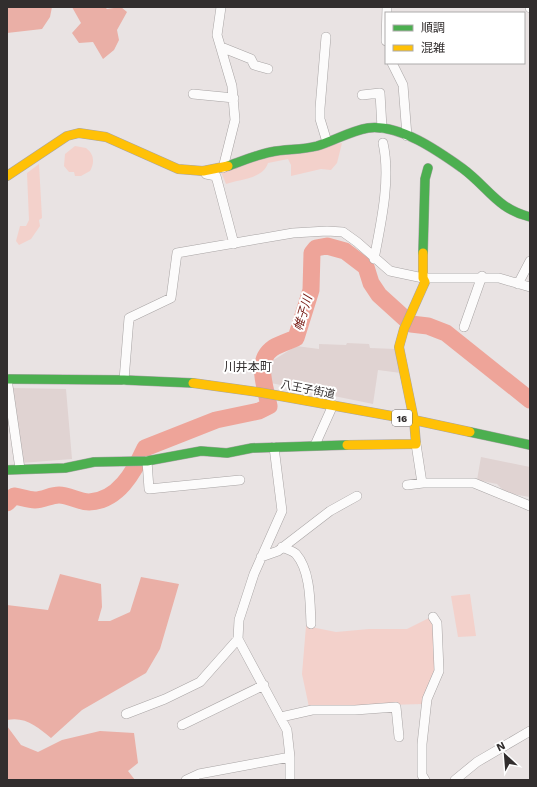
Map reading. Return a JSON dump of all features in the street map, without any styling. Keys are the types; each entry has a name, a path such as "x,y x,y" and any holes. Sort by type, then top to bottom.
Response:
{"main road":[{"path":"7,176 67,136 76,133 116,141 170,167 200,171 223,168 265,153 298,150 327,142 362,129 376,127 407,136 434,148 474,177 506,210 516,215 530,217"},
{"path":"7,470 65,468 94,462 147,461 167,458 178,454 201,451 227,453 252,448 315,445 416,444 414,420 399,347 404,329 424,282 425,179 428,168"},
{"name":"八王子街道","path":"7,379 124,380 208,384 273,394 414,420 530,445"}],"street":[{"path":"221,7 217,35 234,98 235,120 223,168"},
{"path":"326,37 320,119 327,142"},
{"path":"221,47 251,59 254,65 268,69"},
{"path":"392,64 403,85 407,136"},
{"path":"362,95 380,93 382,128"},
{"path":"193,94 234,98"},
{"path":"374,259 382,218 386,164 383,143"},
{"path":"200,171 202,174 216,176 234,244"},
{"path":"124,380 129,318 171,298 177,253 293,233 327,231 343,232 357,242 374,259 390,271 423,278 482,276 498,278 530,287"},
{"path":"518,284 530,261"},
{"path":"464,327 482,276"},
{"path":"7,379 20,469"},
{"path":"315,445 333,405"},
{"path":"416,444 423,484"},
{"path":"274,447 282,511 260,557 244,603 239,620 238,638 287,730 290,757 290,780"},
{"path":"147,461 150,489 240,480"},
{"path":"407,485 474,483 530,506"},
{"path":"260,557 278,551 330,511 357,496"},
{"path":"282,547 295,553 308,581 311,624"},
{"path":"425,780 422,775 422,744 426,705 439,671 438,623 433,617"},
{"path":"126,714 165,699 200,682 238,638"},
{"path":"182,726 264,685"},
{"path":"281,717 312,710 355,710 396,707 399,737"},
{"path":"455,780 483,758 530,731"},
{"path":"186,780 199,774 290,757"}],"shaded area":[{"path":"7,7 52,7 50,17 42,29 7,33"},
{"path":"72,7 105,7 107,9 121,7 127,12 117,30 119,40 114,50 103,59 93,42 79,43 72,33 81,23"},
{"path":"342,143 337,163 331,170 321,169 291,176 291,165 288,159 268,163 261,172 250,178 226,184 221,172 230,161"},
{"path":"75,146 86,148 91,153 93,158 93,164 90,171 81,176 75,176 74,172 69,172 64,166 65,154"},
{"path":"39,164 42,218 39,220 40,226 31,239 19,245 16,241 20,226 26,226 29,220 27,173"},
{"path":"347,343 369,344 370,348 396,349 401,373 378,370 373,404 271,383 269,369 272,361 296,346 319,349 319,344 346,345"},
{"path":"13,388 66,389 72,459 21,463"},
{"path":"481,457 530,467 530,497 506,493 497,484 477,480"},
{"path":"60,574 101,584 102,607 98,621 110,621 130,612 141,577 179,584 160,649 146,673 82,710 51,738 31,723 14,719 7,720 7,605 48,610"},
{"path":"470,594 476,636 458,637 451,596"},
{"path":"431,617 436,624 435,674 424,704 309,707 302,674 306,626 336,632 369,629 407,629"},
{"path":"7,726 21,745 38,752 62,740 100,731 134,733 138,763 128,771 135,780 7,780"}],"waterway":[{"name":"帷子川","path":"7,503 14,496 35,500 59,495 85,502 108,497 124,484 136,466 145,448 216,420 259,411 269,406 263,375 264,360 267,353 273,348 296,338 311,290 312,253 316,248 327,246 345,251 366,267 371,283 379,295 411,324 428,326 446,333 530,400"}],"traffic: fast":[{"path":"228,166 265,153 300,149 323,144 361,129 380,128 393,130 418,140 442,154 471,175 493,197 509,209 530,217"},
{"path":"423,253 425,179 428,168"},
{"path":"7,379 124,380 193,383"},
{"path":"470,432 530,445"},
{"path":"7,470 65,468 94,462 147,461 201,451 227,453 252,448 347,445"}],"traffic: slow":[{"path":"7,176 67,136 79,133 106,137 178,169 203,171 228,166"},
{"path":"347,445 416,444 414,420 399,347 404,329 425,282 423,278 423,253"},
{"path":"193,383 258,392 414,420 470,432"}],"district":[{"name":"川井本町","path":"248,367"}]}
